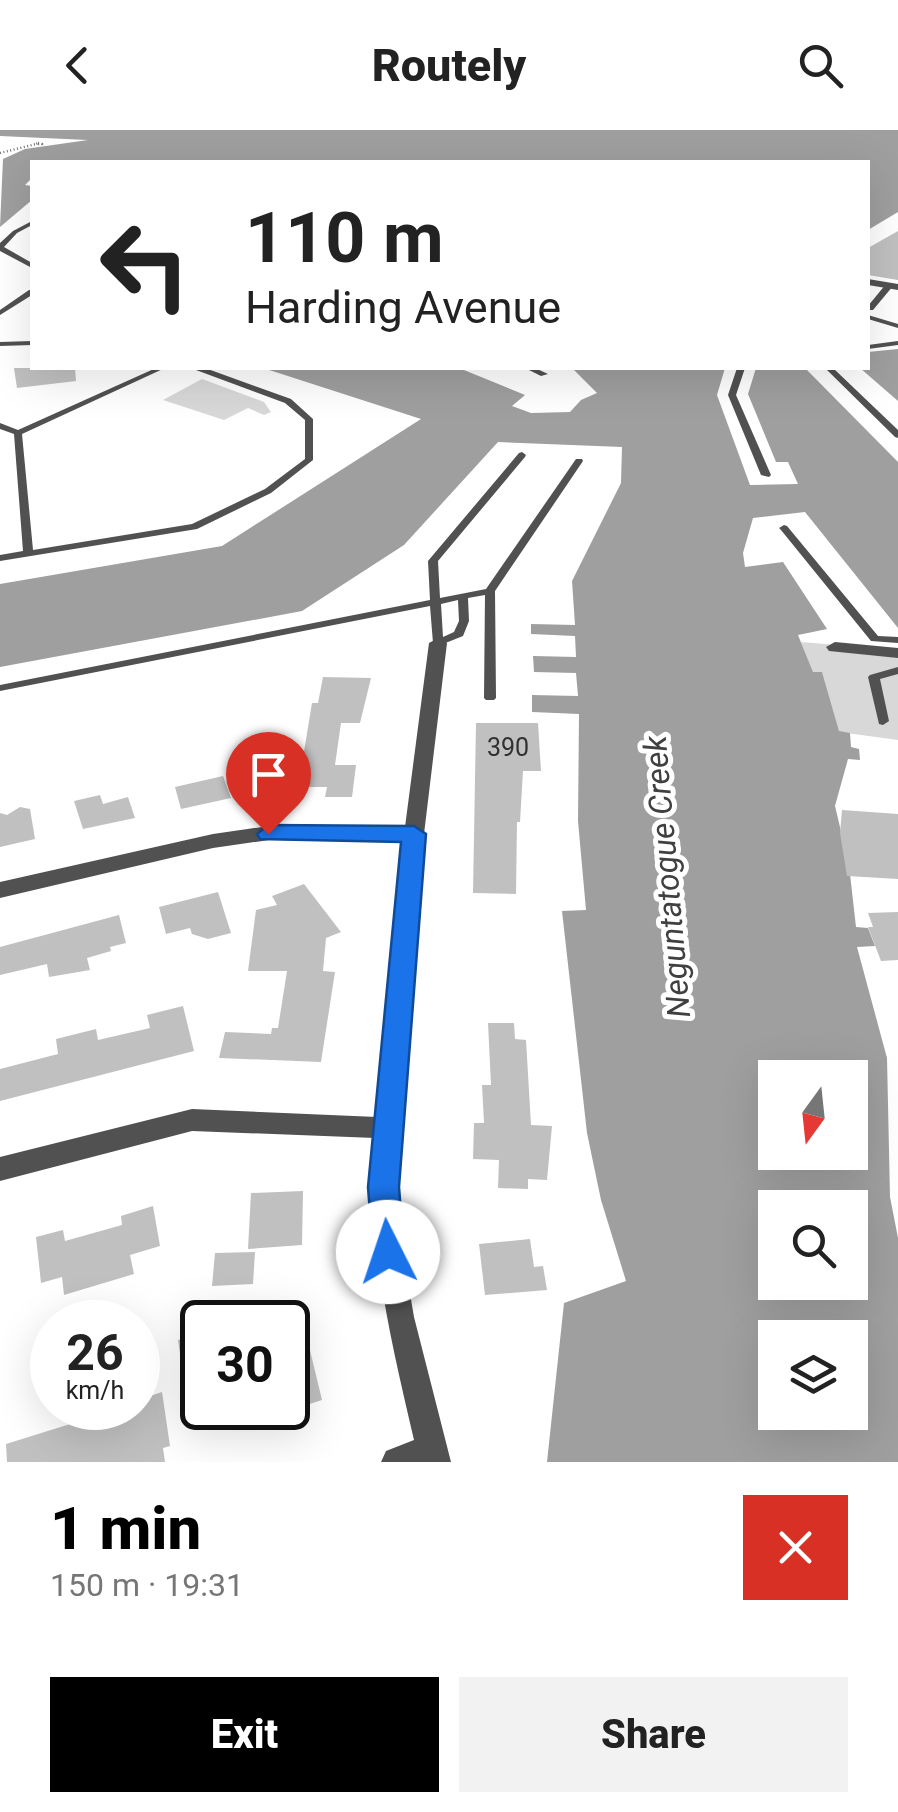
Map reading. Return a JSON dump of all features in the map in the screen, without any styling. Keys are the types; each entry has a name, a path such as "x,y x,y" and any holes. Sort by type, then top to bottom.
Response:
{"street":[{"path":"396,1462 434,1456 414,1382 388,1252 384,1187 414,834 438,643"},
{"path":"835,648 898,653"},
{"path":"0,890 213,842 268,834 414,834"},
{"path":"0,1169 158,1125 192,1120 389,1128"}],"lane":[{"path":"30,224 15,232 0,248 30,265"},
{"path":"870,311 893,286"},
{"path":"0,313 30,293"},
{"path":"870,312 898,326"},
{"path":"0,344 30,343"},
{"path":"870,347 898,343"},
{"path":"0,426 18,433 157,370"},
{"path":"0,558 194,527 268,491 309,460 308,419 288,401 203,370"},
{"path":"534,370 544,374"},
{"path":"740,370 732,394 766,475"},
{"path":"831,370 898,435"},
{"path":"18,433 28,554"},
{"path":"463,596 464,621 459,634 438,643 434,561 522,454"},
{"path":"490,698 490,591 579,461"},
{"path":"784,528 875,639 898,640"},
{"path":"0,688 490,591"},
{"path":"883,721 874,677 898,670"}],"path":[{"path":"0,153 36,144"}],"shaded area":[{"path":"202,379 264,402 271,412 264,415 248,408 224,420 163,400"},
{"path":"801,642 898,650 898,740 839,732 822,673 813,673"}],"water":[{"path":"0,130 898,130 898,212 870,229 870,160 30,160 30,180 25,185 30,186 30,202 0,227 3,159 25,149 88,140 0,136"},
{"path":"898,349 898,401 862,370 870,370 870,352"},
{"name":"Neguntatogue Creek","path":"269,370 464,370 525,395 512,406 531,413 570,412 581,400 597,393 574,370 724,370 717,395 750,485 798,484 788,462 776,462 748,394 755,370 807,370 898,462 898,628 805,512 753,518 743,553 745,567 783,562 827,629 798,635 813,672 822,672 839,731 850,733 851,747 859,749 860,760 848,759 835,806 849,865 856,927 868,928 875,946 857,947 887,1058 890,1197 898,1238 898,1462 547,1462 564,1303 626,1281 601,1200 587,1133 562,911 586,910 578,821 579,714 532,712 532,695 578,696 576,673 534,672 533,656 576,657 575,636 531,634 531,624 575,625 572,581 621,483 622,447 498,442 404,545 302,611 0,667 0,584 222,546 421,419"}],"building":[{"path":"898,231 898,280 870,275 870,247"},
{"path":"14,368 75,370 76,381 17,388"},
{"path":"323,677 371,678 360,723 341,723 335,765 356,765 352,797 325,797 327,787 294,787 298,764 302,764 312,703 318,703"},
{"path":"476,723 538,723 541,771 523,771 517,822 516,894 473,893"},
{"path":"223,776 231,798 181,809 175,787"},
{"path":"100,795 103,804 128,797 135,818 83,829 74,801"},
{"path":"20,807 30,809 35,839 0,847 0,813 7,815"},
{"path":"842,810 898,814 898,879 847,876 840,833"},
{"path":"304,884 341,932 326,938 323,971 335,972 321,1062 219,1058 225,1032 271,1034 272,1028 278,1028 287,971 248,971 256,910 277,905 272,896"},
{"path":"218,892 231,933 208,939 192,934 190,928 166,934 159,907"},
{"path":"898,912 898,960 881,961 868,927 873,927 868,913"},
{"path":"119,915 126,943 87,958 90,970 49,977 47,964 0,975 0,947"},
{"path":"183,1006 194,1051 0,1101 0,1069 58,1054 56,1039 96,1029 98,1040 150,1028 147,1015"},
{"path":"488,1023 514,1023 515,1039 526,1040 531,1125 552,1126 547,1180 528,1179 528,1189 498,1188 499,1160 473,1159 474,1123 484,1123 482,1085 491,1085"},
{"path":"303,1191 302,1245 248,1249 251,1193"},
{"path":"153,1206 160,1246 130,1255 134,1274 64,1295 62,1277 41,1283 36,1237 63,1230 65,1241 122,1225 121,1216"},
{"path":"530,1239 534,1267 543,1266 547,1290 485,1295 479,1244"},
{"path":"255,1252 253,1284 212,1286 215,1253"},
{"path":"310,1350 322,1400 310,1404"},
{"path":"160,1393 170,1446 163,1448 165,1462 7,1462 6,1444 51,1430 160,1430"}],"route":[{"path":"268,834 414,834 384,1187 388,1252"}]}
